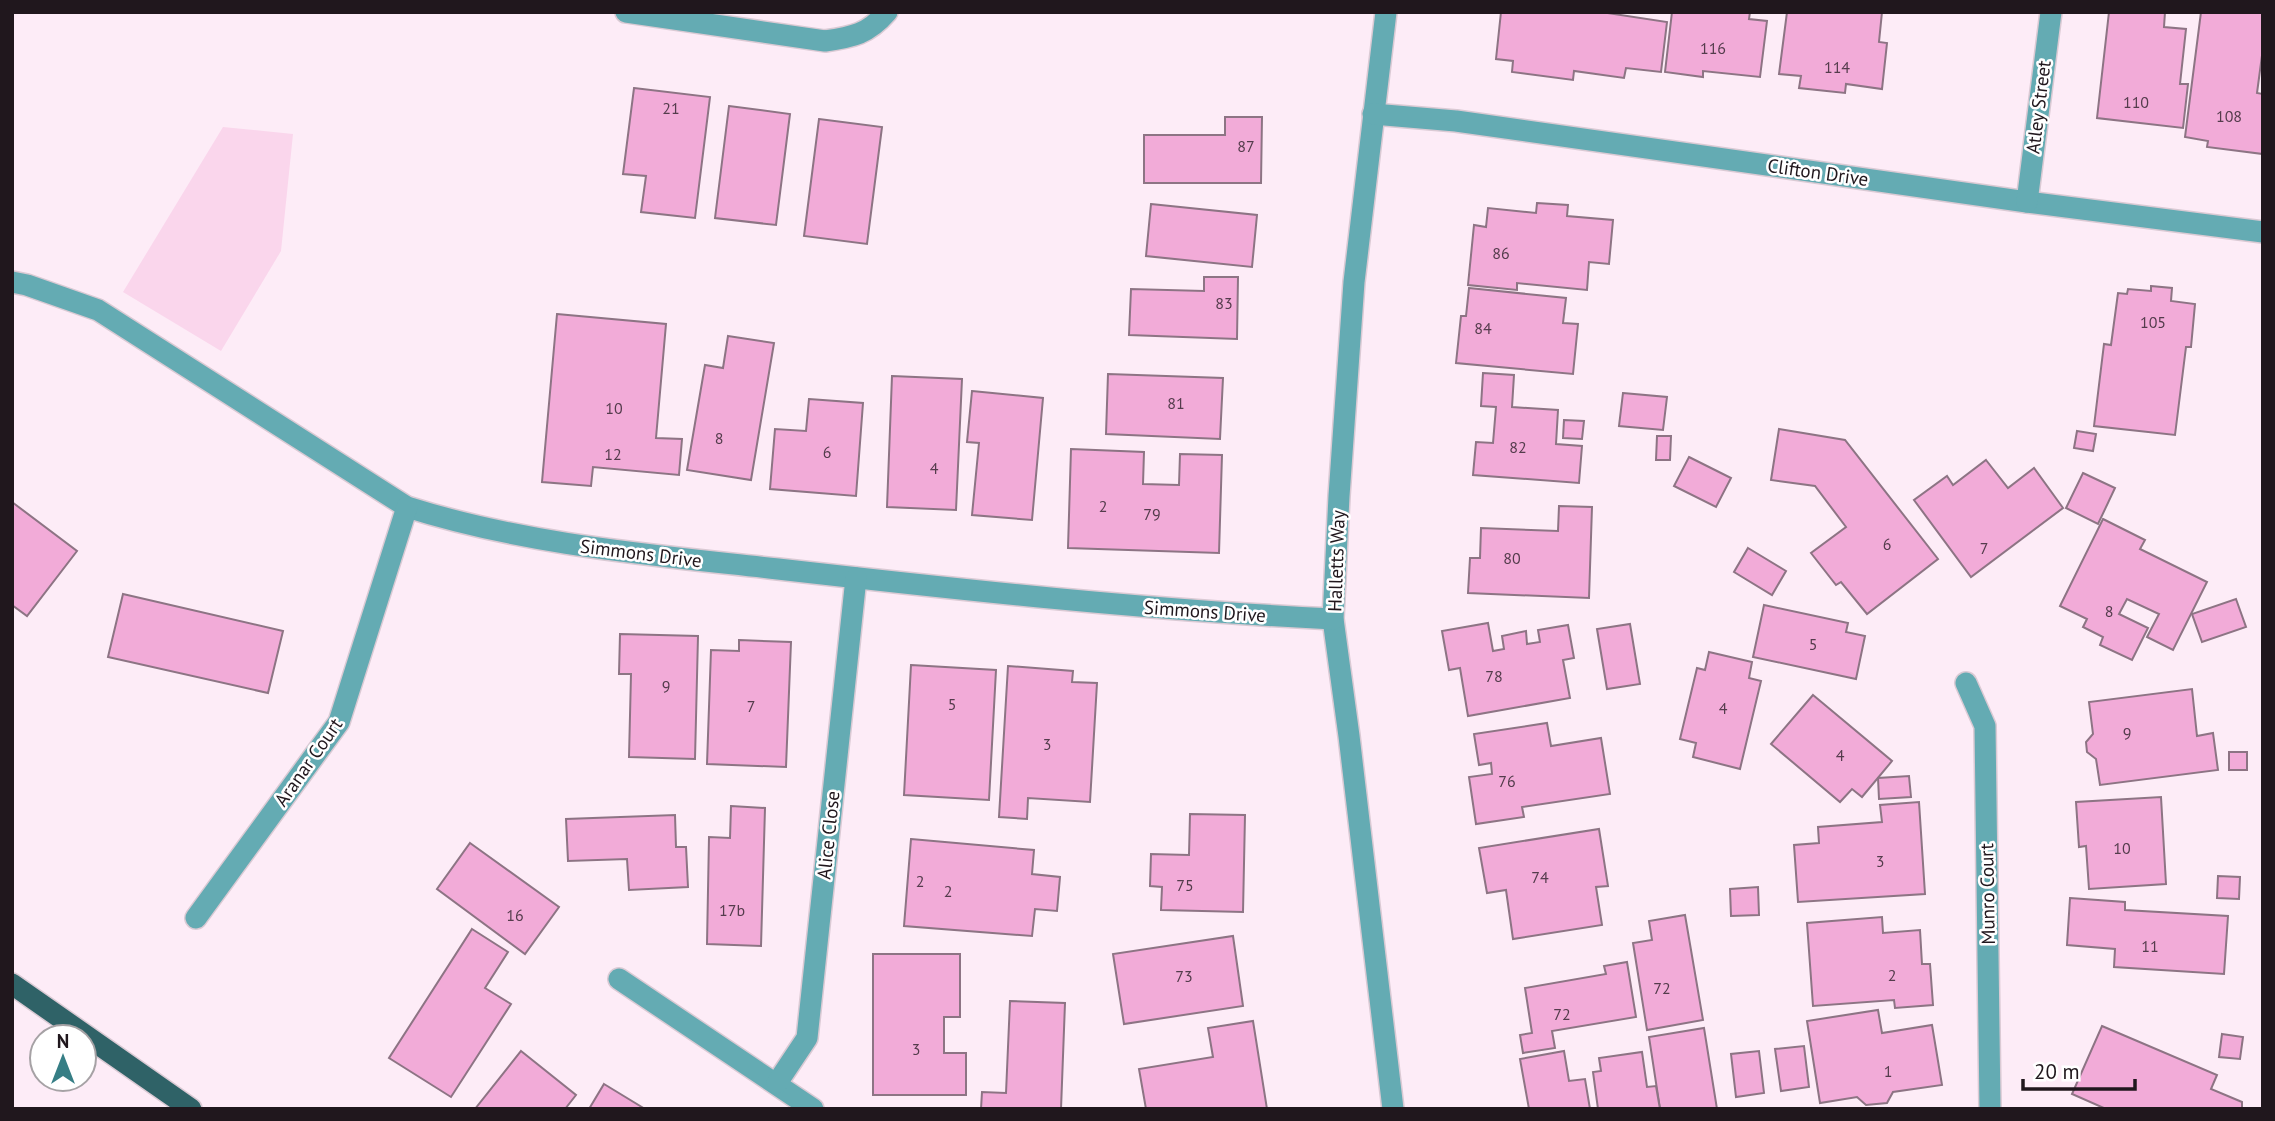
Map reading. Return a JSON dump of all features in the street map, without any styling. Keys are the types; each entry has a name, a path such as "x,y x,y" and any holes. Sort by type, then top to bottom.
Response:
{"main road":[{"path":"12,984 191,1109"}],"street":[{"path":"626,12 825,41 852,37 874,27 887,12"},
{"name":"Halletts Way","path":"1386,12 1353,294 1333,619 1393,1109"},
{"name":"Atley Street","path":"2027,202 2051,12"},
{"name":"Clifton Drive","path":"1373,114 1456,121 2027,202 2263,232"},
{"name":"Simmons Drive","path":"12,282 98,310 407,508 455,522 588,547 856,578 1219,613 1333,619"},
{"name":"Aranar Court","path":"196,918 339,722 407,508"},
{"name":"Alice Close","path":"777,1083 807,1038 856,578"},
{"name":"Munro Court","path":"1966,682 1985,726 1990,1109"},
{"path":"619,979 813,1109"}],"shaded area":[{"path":"223,127 293,134 281,251 221,351 123,292"}],"building":[{"path":"1501,12 1601,12 1667,22 1661,72 1626,68 1624,78 1574,71 1573,80 1512,72 1513,61 1496,59"},
{"path":"1672,12 1750,12 1749,19 1767,21 1760,77 1703,71 1703,77 1665,72"},
{"path":"1787,12 1882,12 1879,42 1887,43 1882,89 1846,84 1845,93 1799,88 1801,76 1779,74"},
{"path":"2109,12 2165,12 2164,27 2186,29 2180,84 2188,84 2183,128 2097,118"},
{"path":"2201,12 2263,12 2263,48 2257,93 2263,94 2263,154 2207,147 2208,141 2185,137"},
{"path":"634,88 710,97 695,218 641,212 646,176 623,174"},
{"path":"729,106 790,114 776,225 715,218"},
{"path":"1225,117 1262,117 1261,183 1144,183 1144,135 1225,135"},
{"path":"819,119 882,127 867,244 804,236"},
{"path":"1537,203 1568,205 1567,216 1613,220 1609,264 1589,262 1587,290 1517,283 1517,290 1468,285 1474,225 1486,227 1488,208 1536,213"},
{"path":"1151,204 1257,215 1252,267 1146,256"},
{"path":"1204,277 1238,277 1237,339 1129,335 1131,289 1204,291"},
{"path":"2151,286 2172,288 2171,301 2195,304 2191,347 2186,347 2175,435 2094,426 2104,344 2111,345 2118,293 2127,294 2128,289 2151,291"},
{"path":"1469,288 1566,298 1563,323 1578,324 1573,374 1456,363 1461,316 1466,316"},
{"path":"557,314 666,324 656,438 682,439 679,475 593,467 591,486 542,482"},
{"path":"728,336 774,343 751,480 687,470 705,365 723,368"},
{"path":"1483,373 1514,375 1512,407 1558,410 1556,444 1582,446 1579,483 1473,475 1476,442 1493,443 1496,407 1481,406"},
{"path":"1108,374 1223,378 1220,439 1106,434"},
{"path":"892,376 962,379 956,510 887,507"},
{"path":"972,391 1043,398 1032,520 972,515 979,443 967,442"},
{"path":"1623,393 1667,397 1663,430 1619,426"},
{"path":"809,399 863,403 856,496 770,489 775,429 806,431"},
{"path":"1564,420 1584,421 1582,439 1563,438"},
{"path":"1779,429 1845,440 1938,559 1867,614 1841,582 1836,585 1811,553 1846,527 1815,486 1771,480"},
{"path":"2077,431 2096,434 2093,451 2074,448"},
{"path":"1657,436 1671,436 1670,460 1656,460"},
{"path":"1071,449 1144,452 1143,484 1179,485 1180,454 1222,455 1219,553 1068,548"},
{"path":"1689,457 1731,478 1716,507 1674,486"},
{"path":"1986,460 2008,488 2034,468 2063,508 1971,577 1914,500 1947,476 1953,485"},
{"path":"2083,473 2115,488 2098,524 2066,508"},
{"path":"12,502 77,551 27,616 12,605"},
{"path":"1559,506 1592,507 1589,598 1468,593 1470,558 1480,558 1481,528 1558,531"},
{"path":"2103,519 2145,540 2140,549 2207,582 2173,650 2147,637 2159,614 2127,599 2119,614 2148,628 2132,660 2100,645 2103,637 2083,627 2087,619 2060,606"},
{"path":"1748,548 1786,571 1772,595 1734,572"},
{"path":"123,594 283,631 268,693 108,657"},
{"path":"2236,599 2246,627 2202,642 2192,614"},
{"path":"1764,605 1848,623 1846,632 1865,636 1856,679 1753,657"},
{"path":"1488,623 1493,651 1504,649 1502,636 1526,631 1527,644 1540,642 1538,630 1568,625 1574,658 1563,660 1570,698 1468,716 1460,668 1449,670 1442,631"},
{"path":"1630,624 1640,684 1607,689 1597,629"},
{"path":"620,634 698,636 695,759 629,757 631,674 619,674"},
{"path":"739,640 791,642 786,767 707,764 711,650 739,651"},
{"path":"1709,652 1752,662 1749,678 1761,681 1740,769 1693,757 1696,743 1680,739 1697,668 1705,670"},
{"path":"911,665 996,670 989,800 904,795"},
{"path":"1008,666 1073,671 1072,682 1097,683 1090,802 1028,798 1027,819 999,817"},
{"path":"2192,689 2197,736 2213,733 2218,770 2100,785 2096,759 2087,752 2086,742 2093,734 2089,702"},
{"path":"1813,695 1892,761 1862,797 1852,789 1840,802 1771,744"},
{"path":"1547,723 1551,746 1601,738 1610,794 1522,807 1524,817 1476,824 1469,777 1492,774 1491,763 1479,765 1474,734"},
{"path":"2229,752 2247,752 2247,770 2229,770"},
{"path":"1909,776 1911,797 1879,799 1878,778"},
{"path":"2161,797 2166,884 2089,889 2086,846 2079,847 2076,802"},
{"path":"1919,802 1925,894 1798,902 1794,845 1819,843 1818,827 1882,822 1880,805"},
{"path":"731,806 765,808 761,946 707,944 709,837 730,838"},
{"path":"1190,814 1245,815 1243,912 1161,910 1162,887 1150,886 1151,854 1189,855"},
{"path":"675,815 676,847 686,847 688,887 629,890 627,859 568,861 566,819"},
{"path":"1599,829 1608,886 1596,887 1602,925 1513,939 1506,890 1487,893 1479,848"},
{"path":"911,839 1034,850 1032,874 1060,877 1057,911 1035,909 1032,936 904,926"},
{"path":"470,843 559,907 525,954 437,889"},
{"path":"2218,876 2240,877 2239,899 2217,898"},
{"path":"1758,887 1759,915 1731,916 1730,889"},
{"path":"2070,898 2125,902 2125,910 2228,916 2224,974 2114,967 2115,949 2067,945"},
{"path":"1685,915 1703,1020 1647,1030 1633,943 1652,940 1649,921"},
{"path":"1882,917 1883,933 1920,930 1922,964 1930,964 1933,1005 1895,1008 1894,1000 1813,1006 1807,923"},
{"path":"472,929 508,952 485,988 511,1004 451,1097 389,1058"},
{"path":"1233,936 1243,1006 1124,1024 1113,954"},
{"path":"873,954 960,954 960,1017 944,1017 944,1053 966,1053 966,1095 873,1095"},
{"path":"1627,962 1636,1017 1552,1031 1555,1048 1523,1053 1520,1035 1532,1033 1525,988 1606,974 1604,966"},
{"path":"1010,1001 1065,1003 1061,1109 981,1109 982,1092 1006,1093"},
{"path":"1878,1010 1882,1033 1932,1025 1942,1085 1893,1092 1887,1103 1866,1105 1857,1097 1820,1103 1807,1021"},
{"path":"1253,1021 1267,1109 1146,1109 1139,1069 1213,1057 1208,1028"},
{"path":"2102,1026 2217,1075 2211,1089 2242,1102 2242,1109 2106,1109 2072,1094"},
{"path":"1704,1028 1717,1109 1660,1109 1649,1037"},
{"path":"2222,1034 2243,1037 2240,1059 2219,1057"},
{"path":"1804,1046 1809,1087 1781,1091 1775,1049"},
{"path":"521,1051 576,1095 565,1109 475,1109"},
{"path":"1564,1051 1569,1081 1585,1079 1590,1109 1529,1109 1520,1059"},
{"path":"1759,1051 1764,1093 1736,1097 1731,1054"},
{"path":"1642,1052 1647,1087 1656,1086 1660,1109 1598,1109 1593,1072 1601,1071 1599,1058"},
{"path":"604,1084 645,1109 589,1109"}]}
